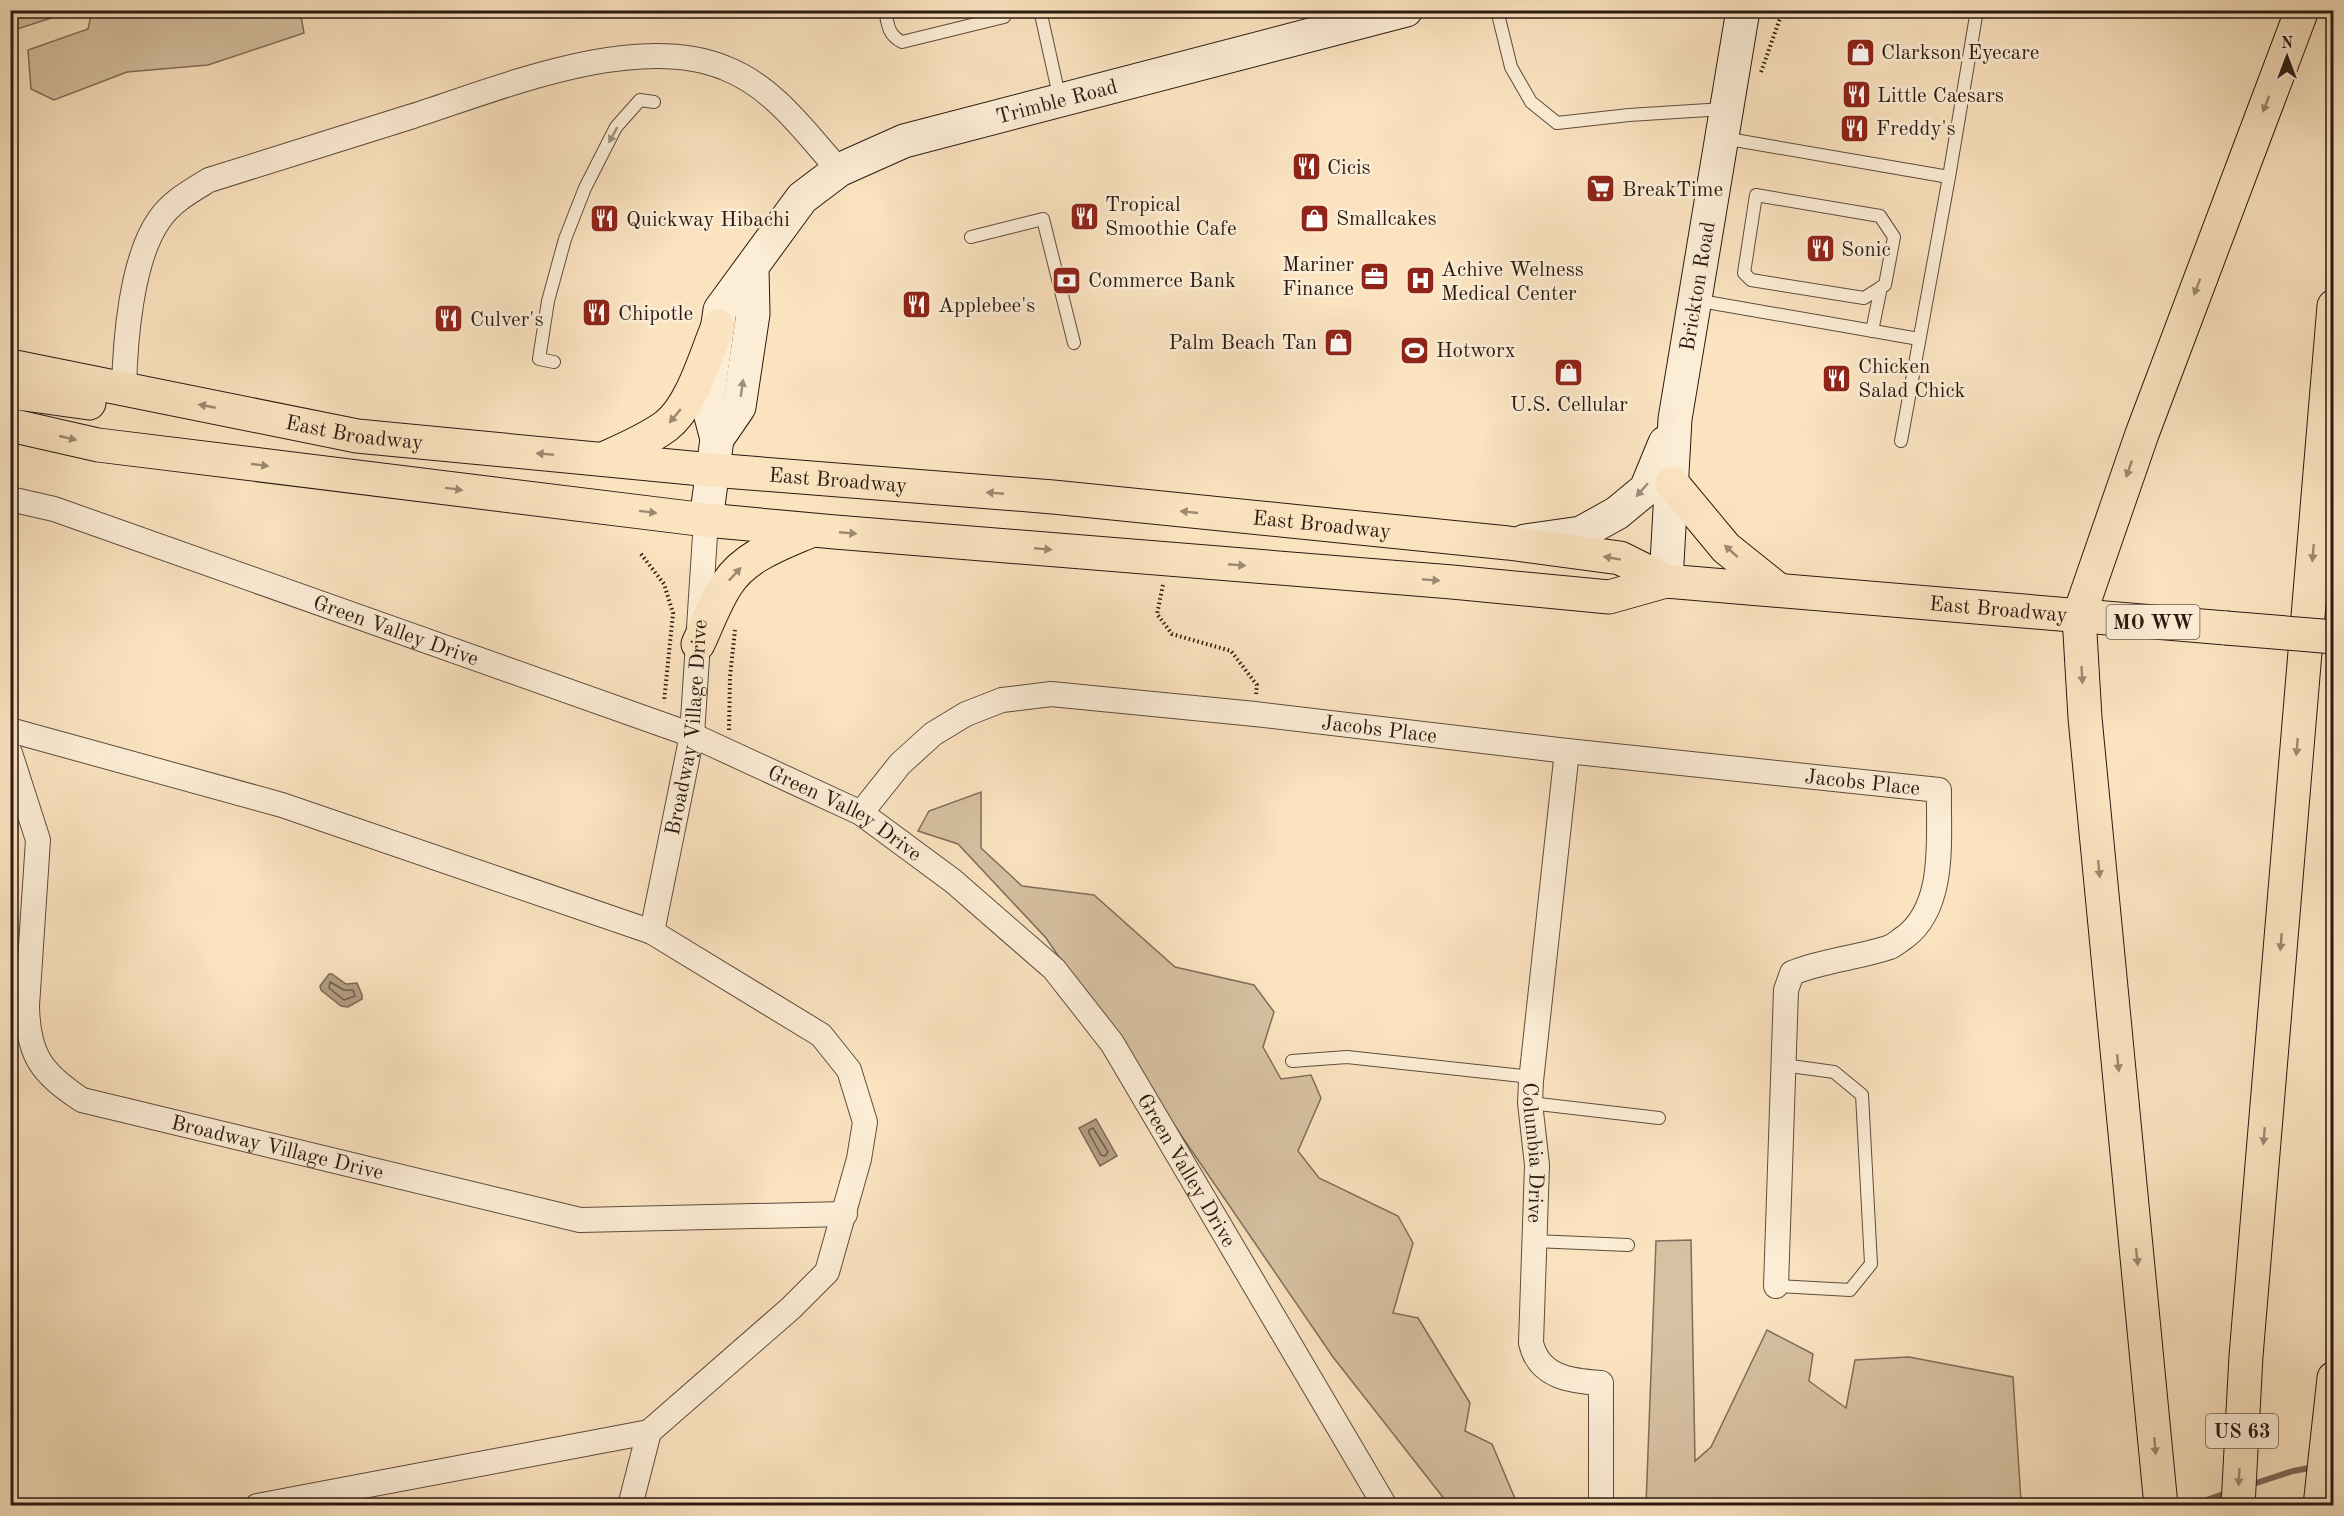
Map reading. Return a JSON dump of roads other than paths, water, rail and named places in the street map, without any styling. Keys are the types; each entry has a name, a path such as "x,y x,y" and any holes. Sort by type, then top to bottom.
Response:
{"main road":[{"path":"2160,1506 2086,730 2079,616 2142,434 2302,10"},
{"name":"US 63","path":"2238,1506 2246,1356 2334,306"},
{"path":"603,459 646,439 668,424 686,403 718,326"},
{"name":"East Broadway","path":"10,366 357,436 603,459 715,454 1053,497 1508,543 1620,558 1666,581"},
{"path":"10,392 106,406 118,400 124,390"},
{"name":"East Broadway","path":"10,425 98,445 706,520 812,530 1609,597 1666,581 1776,588 2334,637"},
{"path":"1672,483 1726,548 1776,588"},
{"path":"698,644 727,584 747,562 776,545 812,530"},
{"path":"2320,1506 2334,1378"}],"street":[{"name":"Trimble Road","path":"706,520 715,454 707,401 720,310 802,198 839,170 904,141 1322,27 1406,10"},
{"path":"1727,115 1749,65 1765,10"},
{"name":"Brickton Road","path":"1666,581 1675,419 1727,115 1738,20"},
{"path":"124,390 124,356 139,263 159,220 183,196 209,180 492,90 613,58 663,55 697,59 725,68 753,82 783,107 839,170"},
{"name":"Trimble Road","path":"715,454 739,407 753,314 752,268"},
{"name":"Brickton Road","path":"1508,543 1581,533 1617,513 1646,489 1675,419"},
{"name":"Green Valley Drive","path":"10,499 54,509 692,735 861,813 953,881 1054,969 1084,1005 1112,1043 1385,1506"},
{"name":"Broadway Village Drive","path":"652,932 692,735 706,520"},
{"name":"Jacobs Place","path":"861,813 900,764 933,734 966,714 1002,699 1051,694 1255,714 1567,751 1939,790 1936,876 1930,903 1912,931 1892,946 1808,966 1792,973 1786,990 1783,1065"},
{"path":"10,730 282,805 652,932 821,1035 849,1070 865,1122 860,1159 827,1272 791,1308 649,1432 258,1506"},
{"name":"Columbia Drive","path":"1567,751 1530,1103 1537,1165 1530,1343 1534,1356 1545,1369 1562,1377 1601,1383 1601,1506"},
{"name":"Broadway Village Drive","path":"10,753 38,840 27,1033 41,1064 58,1084 82,1100 580,1220 845,1214"},
{"path":"1776,1286 1783,1065"},
{"path":"630,1506 649,1432"}],"lane":[{"path":"885,10 889,32 902,42 1004,17 1008,10"},
{"path":"1040,10 1060,100"},
{"path":"1497,10 1511,67 1530,102 1557,123 1629,115 1727,115 1949,177"},
{"path":"1901,441 1977,10"},
{"path":"554,362 539,359 548,302 569,228 585,188 616,127 640,100 654,102"},
{"path":"1756,195 1880,216 1894,237 1886,285 1881,287 1864,298 1750,280 1744,273 1756,195"},
{"path":"971,237 1043,219 1074,343"},
{"path":"1872,331 1881,287"},
{"path":"1694,300 1919,339"},
{"path":"1292,1061 1347,1057 1532,1077"},
{"path":"1776,1286 1850,1290 1871,1264 1862,1095 1834,1072 1783,1065"},
{"path":"1530,1103 1659,1118"},
{"path":"1534,1241 1628,1245"}],"water":[{"path":"329,974 346,984 357,983 362,999 348,1007 341,1006 321,990 320,986"},
{"path":"1096,1119 1117,1156 1100,1166 1079,1128"}],"waterway":[{"path":"2250,1485 2293,1471 2315,1467"},
{"path":"2190,1506 2229,1492"}],"place":[{"name":"Clarkson Eyecare","path":"1860,52"},
{"name":"Little Caesars","path":"1856,95"},
{"name":"Freddy's","path":"1855,128"},
{"name":"Cicis","path":"1306,167"},
{"name":"BreakTime","path":"1601,189"},
{"name":"Tropical Smoothie Cafe","path":"1084,216"},
{"name":"Smallcakes","path":"1315,218"},
{"name":"Quickway Hibachi","path":"605,219"},
{"name":"Sonic","path":"1820,249"},
{"name":"Mariner Finance","path":"1375,276"},
{"name":"Commerce Bank","path":"1067,280"},
{"name":"Achive Welness Medical Center","path":"1420,281"},
{"name":"Applebee's","path":"917,305"},
{"name":"Chipotle","path":"597,313"},
{"name":"Culver's","path":"449,319"},
{"name":"Palm Beach Tan","path":"1338,342"},
{"name":"Hotworx","path":"1415,350"},
{"name":"U.S. Cellular","path":"1569,373"},
{"name":"Chicken Salad Chick","path":"1837,378"}]}
